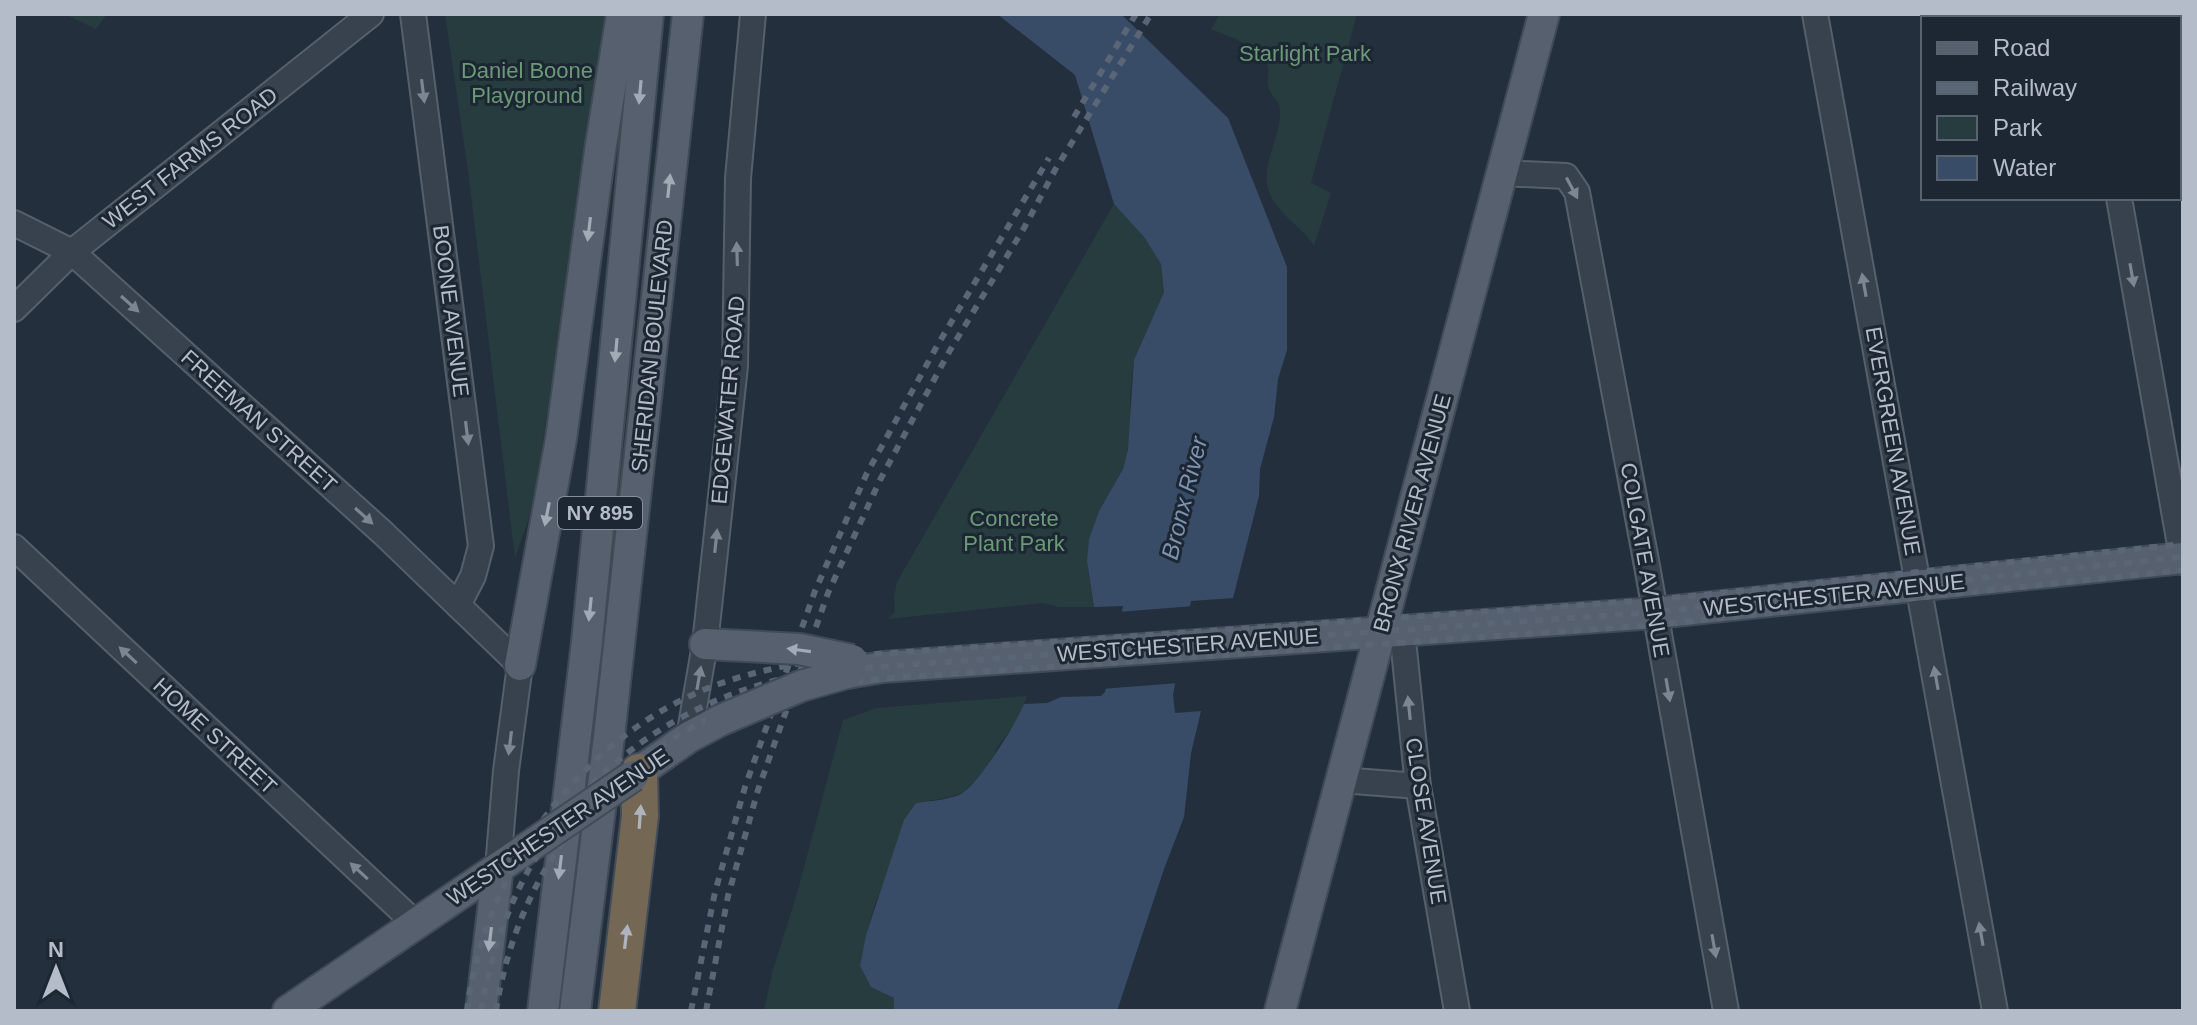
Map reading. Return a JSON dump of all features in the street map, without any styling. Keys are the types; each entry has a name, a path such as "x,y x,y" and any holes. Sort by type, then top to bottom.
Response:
{"highway":[{"path":"617,1011 640,816 636,774"}],"main road":[{"path":"520,665 561,439 622,14"},
{"name":"SHERIDAN BOULEVARD","path":"543,1011 588,628 648,14"},
{"name":"SHERIDAN BOULEVARD","path":"575,1011 614,695 688,14"},
{"name":"BRONX RIVER AVENUE","path":"1280,1011 1341,780 1391,631 1501,173 1544,14"},
{"name":"WESTCHESTER AVENUE","path":"705,644 799,649 849,666 883,667 1655,613 2183,559"},
{"name":"WESTCHESTER AVENUE","path":"288,1011 689,737 721,720 849,666"},
{"path":"481,1011 498,868"}],"street":[{"name":"WEST FARMS ROAD","path":"14,309 72,252 371,14"},
{"name":"BOONE AVENUE","path":"413,14 481,546 473,576 458,605"},
{"name":"EDGEWATER ROAD","path":"689,737 705,644 737,345 738,178 753,14"},
{"name":"EVERGREEN AVENUE","path":"1815,14 1995,1011"},
{"name":"COLGATE AVENUE","path":"1501,173 1566,176 1577,192 1726,1011"},
{"path":"2119,200 2183,559"},
{"name":"FREEMAN STREET","path":"14,223 72,252 383,533 520,665"},
{"name":"HOME STREET","path":"14,547 416,924"},
{"name":"CLOSE AVENUE","path":"1391,631 1457,1011"},
{"path":"498,868 520,665"},
{"path":"1341,780 1418,786"}],"green space":[{"path":"64,14 107,14 96,29"},
{"name":"Daniel Boone Playground","path":"445,14 606,14 537,482 515,558 468,171"},
{"name":"Starlight Park","path":"1220,14 1357,14 1311,183 1331,193 1314,246 1276,205 1268,188 1267,168 1278,130 1280,110 1269,89 1267,64 1251,47 1211,29"},
{"name":"Concrete Plant Park","path":"1114,204 1144,237 1161,263 1164,292 1134,360 1130,397 1131,432 1123,469 1099,511 1089,539 1088,570 1094,607 1059,607 1043,603 888,619 895,612 897,582"},
{"path":"1027,696 1018,720 998,746 991,763 964,792 916,803 875,904 860,966 871,987 895,998 895,1011 764,1011 843,720 876,708"}],"water":[{"name":"Bronx River","path":"997,14 1121,14 1228,118 1287,267 1287,350 1260,469 1259,496 1233,598 1191,601 1173,695 1175,713 1201,711 1191,753 1184,817 1117,1011 894,1011 894,998 871,987 860,966 866,935 904,820 916,803 954,797 967,789 996,754 1024,704 1047,703 1061,697 1101,696 1105,692 1123,606 1094,607 1087,561 1089,539 1099,511 1123,469 1128,449 1134,360 1164,292 1161,264 1144,237 1114,204 1075,75"}],"pier":[{"path":"1194,606 1179,683 1101,689 1118,612"}],"railway":[{"path":"1074,117 1136,14"},
{"path":"706,1011 728,896 758,790 828,593 880,480 949,352 1151,14"},
{"path":"691,1011 715,892 745,787 815,591 867,473 937,346 1049,158"},
{"path":"467,1011 477,960 493,911 515,864 542,821 575,781 613,745 655,715 701,691 755,673 848,656 1654,600 2183,544"},
{"path":"481,1011 494,952 515,898 542,848 575,803 615,763 661,729 713,702 770,682 848,669 1655,612 2183,557"},
{"path":"496,1011 507,960 524,912 547,867 576,825 609,788 648,755 691,728 739,706 776,695 832,684 889,678 1655,625 2183,570"}]}
